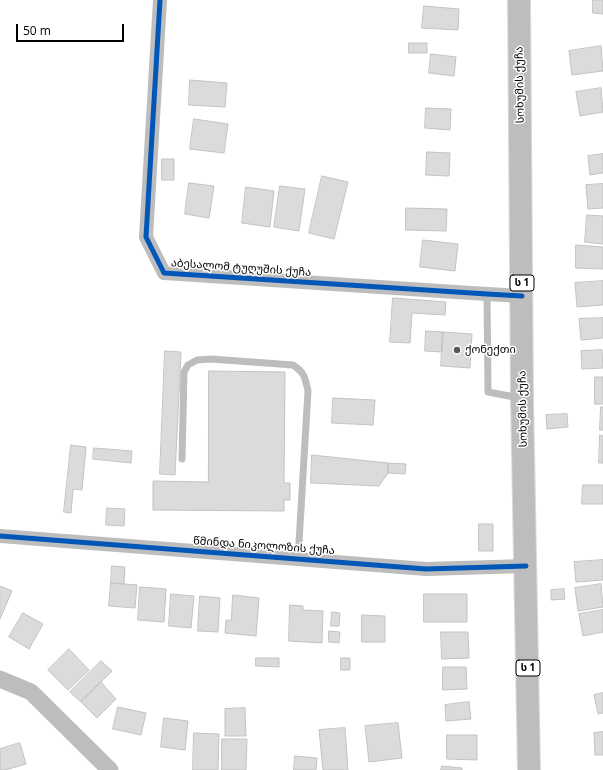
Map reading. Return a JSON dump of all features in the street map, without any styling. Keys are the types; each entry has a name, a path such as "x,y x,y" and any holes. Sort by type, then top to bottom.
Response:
{"highway":[{"name":"სოხუმის ქუჩა","path":"519,0 522,399 530,770"}],"street":[{"name":"აბესალომ ტუღუშის ქუჩა","path":"160,0 146,237 164,273 522,296"},
{"name":"წმინდა ნიკოლოზის ქუჩა","path":"0,536 426,569 526,566"},
{"path":"0,679 31,692 110,770"}],"lane":[{"path":"487,294 488,392 522,399"},
{"path":"182,459 184,372 188,365 197,360 211,359 293,364 301,370 306,378 308,391 298,559"}],"building":[{"path":"593,0 603,0 603,14 593,13"},
{"path":"424,6 459,9 458,30 422,28"},
{"path":"409,43 427,43 427,53 409,53"},
{"path":"601,46 603,71 572,75 569,51"},
{"path":"431,54 456,57 454,76 429,73"},
{"path":"190,80 227,83 225,107 189,105"},
{"path":"601,88 603,112 580,116 576,92"},
{"path":"426,108 451,109 450,130 425,128"},
{"path":"194,119 228,124 224,153 190,149"},
{"path":"427,152 450,153 449,176 426,175"},
{"path":"603,154 603,173 590,175 588,156"},
{"path":"162,159 174,159 174,180 162,180"},
{"path":"322,176 348,182 334,239 309,233"},
{"path":"189,183 214,186 209,218 185,214"},
{"path":"603,184 603,208 588,209 586,185"},
{"path":"280,186 305,189 299,231 274,227"},
{"path":"246,187 274,191 270,227 242,223"},
{"path":"406,208 447,209 446,231 406,230"},
{"path":"587,215 603,216 603,244 585,242"},
{"path":"423,240 458,244 455,271 420,267"},
{"path":"576,245 603,247 603,269 576,268"},
{"path":"603,281 603,305 577,307 575,283"},
{"path":"393,298 446,302 445,315 412,313 410,343 390,342"},
{"path":"603,318 603,338 581,340 579,319"},
{"path":"426,331 443,332 442,352 425,351"},
{"path":"443,332 472,334 470,368 441,366"},
{"path":"602,350 603,368 582,369 581,351"},
{"path":"165,351 181,352 175,475 160,474"},
{"path":"209,371 285,372 284,483 290,483 290,500 284,500 284,511 153,510 153,481 208,482"},
{"path":"595,377 603,377 603,404 595,404"},
{"path":"333,398 375,400 373,425 332,423"},
{"path":"601,407 603,407 603,430 600,430"},
{"path":"567,414 568,427 547,429 546,415"},
{"path":"600,435 603,436 603,463 599,463"},
{"path":"71,445 86,447 82,490 73,489 71,513 64,512"},
{"path":"94,448 132,451 131,463 93,459"},
{"path":"312,455 388,463 388,473 379,486 311,483"},
{"path":"388,463 406,464 405,474 388,473"},
{"path":"583,485 603,485 603,504 582,504"},
{"path":"107,508 125,509 124,526 106,525"},
{"path":"479,524 493,524 493,551 479,551"},
{"path":"603,560 603,580 576,582 574,562"},
{"path":"112,566 125,567 124,584 111,583"},
{"path":"111,583 137,585 135,608 109,606"},
{"path":"601,584 603,607 578,611 575,588"},
{"path":"0,586 12,591 0,619"},
{"path":"140,587 166,589 164,622 138,620"},
{"path":"564,589 565,599 551,600 551,590"},
{"path":"171,594 194,596 191,628 169,626"},
{"path":"424,594 467,594 467,622 424,622"},
{"path":"233,595 259,598 256,636 225,633 226,620 231,620"},
{"path":"200,596 220,598 218,632 198,631"},
{"path":"290,605 303,606 303,610 323,611 322,643 289,641"},
{"path":"603,610 603,632 583,636 579,614"},
{"path":"332,612 340,613 339,626 331,626"},
{"path":"23,613 43,624 29,649 9,637"},
{"path":"362,615 385,616 385,642 362,642"},
{"path":"329,631 340,632 339,643 329,642"},
{"path":"441,632 468,632 469,658 442,659"},
{"path":"69,649 89,670 68,690 48,670"},
{"path":"256,658 279,658 279,667 256,666"},
{"path":"341,658 350,658 350,670 341,670"},
{"path":"101,661 112,671 81,702 70,692"},
{"path":"443,667 466,667 467,689 443,690"},
{"path":"101,682 116,699 97,718 81,702"},
{"path":"603,693 603,713 598,714 594,695"},
{"path":"469,702 471,719 446,721 445,705"},
{"path":"118,707 146,713 141,735 113,729"},
{"path":"245,708 246,736 225,736 225,709"},
{"path":"164,718 188,721 185,750 161,747"},
{"path":"398,723 402,758 369,762 365,726"},
{"path":"345,728 348,770 323,770 319,730"},
{"path":"603,732 603,755 595,755 594,733"},
{"path":"194,733 219,734 218,770 193,770"},
{"path":"447,735 477,735 477,760 447,759"},
{"path":"222,739 247,739 246,770 222,770"},
{"path":"20,743 26,764 0,770 0,749"},
{"path":"295,756 317,758 316,770 294,770"},
{"path":"442,766 462,768 462,770 441,770"}],"cycle path":[{"path":"160,0 146,237 164,273 522,296"},
{"path":"0,536 426,569 526,566"}],"place":[{"name":"ქონექთი","path":"457,350"}]}
